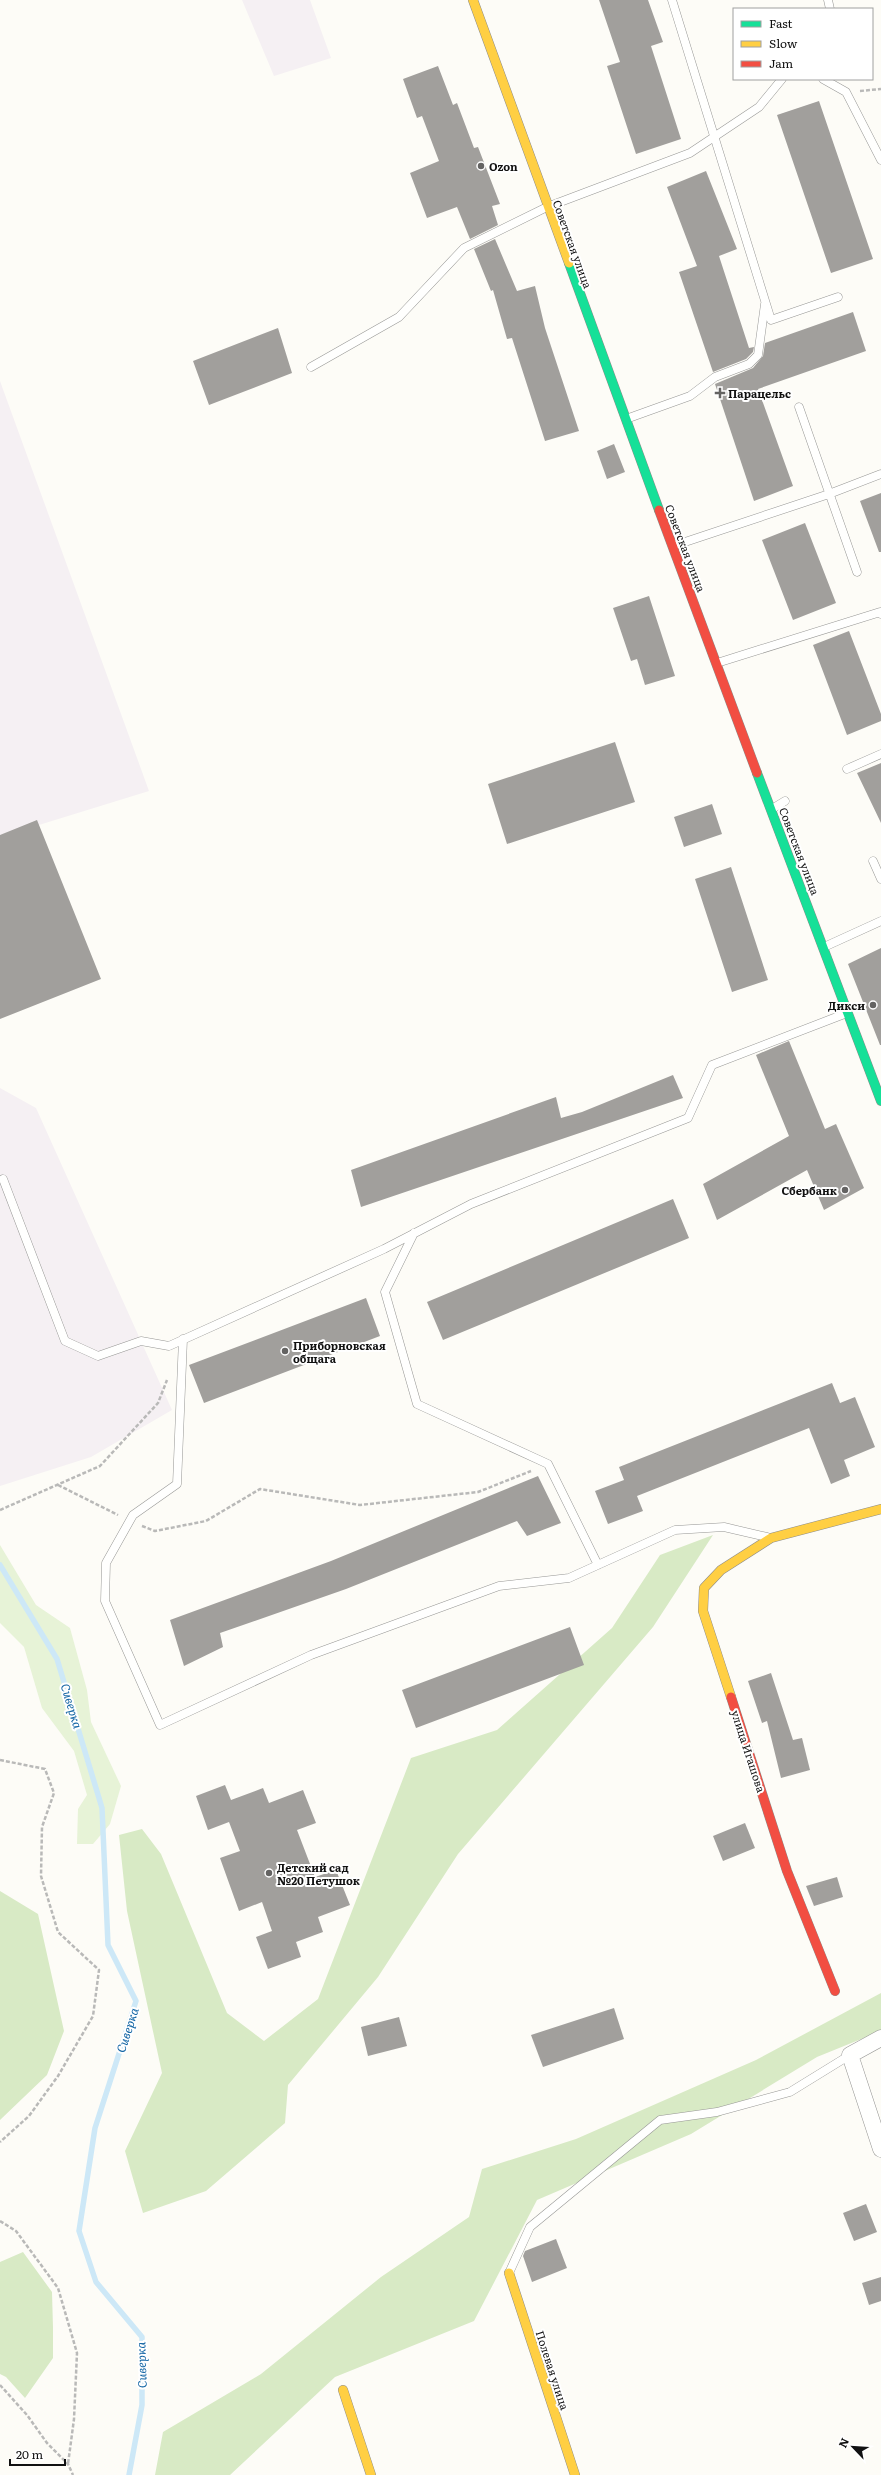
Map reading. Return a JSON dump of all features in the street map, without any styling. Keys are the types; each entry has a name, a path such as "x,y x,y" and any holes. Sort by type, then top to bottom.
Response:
{"main road":[{"name":"Советская улица","path":"473,0 547,207 672,546 881,1101"},
{"name":"улица Игашова","path":"835,1991 787,1871 703,1611 704,1588 721,1570 771,1538 838,1518 881,1509"},
{"name":"Полевая улица","path":"509,2273 575,2475"},
{"path":"343,2390 371,2475"}],"street":[{"path":"881,2038 850,2055 881,2149"}],"lane":[{"path":"672,0 716,136 771,320 838,297"},
{"path":"311,367 399,317 464,248 547,207 690,154 759,107 781,80"},
{"path":"825,80 846,92 881,160"},
{"path":"625,419 690,396 715,377 749,364 758,355 765,301"},
{"path":"799,407 857,572"},
{"path":"672,546 830,494 881,474"},
{"path":"716,663 880,612 881,614"},
{"path":"847,769 881,754"},
{"path":"771,809 785,801"},
{"path":"873,861 881,879"},
{"path":"823,947 881,922"},
{"path":"3,1179 65,1341 98,1356 140,1341 169,1346 414,1233 471,1204 688,1118 712,1065 848,1012"},
{"path":"414,1233 385,1292 417,1404 548,1464 598,1565"},
{"path":"183,1339 177,1484 133,1515 106,1563 105,1601 160,1725 310,1655 499,1586 569,1578 675,1530 724,1528 771,1538"},
{"path":"509,2273 530,2227 660,2120 717,2112 790,2092 850,2055"}],"path":[{"path":"846,92 881,89"},
{"path":"0,1510 100,1466 158,1403 169,1375"},
{"path":"58,1485 129,1521 155,1531 206,1520 260,1489 360,1505 478,1492 548,1464"},
{"path":"0,1760 45,1769 54,1793 42,1826 41,1876 58,1932 99,1970 93,2016 58,2076 28,2116 0,2142"},
{"path":"0,2221 16,2231 58,2288 77,2353 74,2419 68,2464"},
{"path":"0,2385 26,2415 47,2443 68,2464 73,2475"}],"shaded area":[{"path":"242,0 310,0 331,58 274,76"},
{"path":"0,381 149,791 0,837"},
{"path":"0,1088 36,1108 172,1410 91,1457 0,1486"}],"green space":[{"path":"713,1535 653,1627 458,1854 378,1977 288,2085 285,2123 206,2191 143,2213 125,2151 162,2073 127,1911 119,1835 142,1829 161,1854 227,2013 264,2041 318,1999 411,1758 497,1730 612,1628 660,1555"},
{"path":"0,1545 36,1605 70,1628 87,1690 91,1722 121,1786 110,1824 93,1844 77,1844 78,1809 87,1795 74,1751 42,1708 24,1647 0,1623"},
{"path":"0,1891 38,1914 64,2031 47,2075 0,2120"},
{"path":"881,1993 881,2031 817,2057 691,2134 537,2200 474,2321 335,2377 230,2475 155,2475 163,2432 261,2374 381,2277 469,2217 482,2169 576,2139 756,2060"},
{"path":"23,2252 52,2292 53,2328 53,2358 25,2398 6,2377 0,2374 0,2262"}],"building":[{"path":"599,0 648,0 663,42 651,46 681,139 636,154 607,66 620,62"},
{"path":"438,66 453,105 457,103 474,148 478,147 500,204 492,206 498,225 470,239 457,207 427,218 410,173 439,161 422,116 417,118 403,79"},
{"path":"819,101 873,259 831,273 777,115"},
{"path":"706,171 737,249 719,256 749,348 754,347 753,352 746,359 713,372 679,272 697,266 667,187"},
{"path":"495,239 517,291 535,286 545,328 579,431 545,441 512,338 507,339 493,290 491,291 474,249"},
{"path":"853,312 866,351 758,389 793,486 754,501 715,384 753,368 763,356 765,343"},
{"path":"278,328 292,373 209,405 193,361"},
{"path":"614,444 625,472 607,479 597,451"},
{"path":"881,493 881,552 879,552 860,501"},
{"path":"805,523 836,603 793,620 762,540"},
{"path":"649,596 675,676 645,685 637,659 631,661 613,608"},
{"path":"849,631 881,714 881,721 847,735 813,645"},
{"path":"615,742 635,802 507,844 488,784"},
{"path":"881,763 881,823 857,773"},
{"path":"712,804 722,834 684,847 674,817"},
{"path":"37,820 101,979 0,1019 0,835"},
{"path":"731,867 768,980 732,992 695,879"},
{"name":"Дикси","path":"881,948 881,1045 880,1045 848,964"},
{"path":"789,1041 825,1129 836,1124 864,1188 824,1210 807,1170 717,1220 703,1184 789,1136 756,1055"},
{"path":"673,1075 683,1098 361,1207 351,1170 556,1097 561,1118 582,1112"},
{"path":"673,1199 689,1238 443,1340 427,1302"},
{"name":"Приборновская общага","path":"366,1298 380,1336 204,1403 189,1365"},
{"path":"832,1383 840,1403 855,1397 875,1447 844,1460 850,1476 831,1484 809,1428 637,1496 643,1511 608,1524 595,1491 624,1480 619,1467"},
{"path":"538,1476 561,1523 527,1536 517,1521 346,1589 220,1633 223,1647 184,1666 170,1620 331,1561"},
{"path":"570,1627 584,1665 416,1728 402,1690"},
{"path":"771,1673 793,1740 802,1738 810,1770 781,1778 767,1721 762,1723 748,1681"},
{"name":"Детский сад №20 Петушок","path":"225,1785 231,1800 263,1788 269,1803 303,1790 316,1823 297,1830 315,1877 336,1870 350,1905 318,1917 323,1932 296,1942 301,1957 268,1969 256,1937 272,1931 262,1902 239,1911 220,1858 240,1851 229,1822 208,1830 196,1796"},
{"path":"745,1823 755,1848 723,1861 713,1836"},
{"path":"837,1877 843,1897 814,1906 806,1886"},
{"path":"614,2008 624,2039 543,2067 531,2035"},
{"path":"399,2017 407,2046 368,2056 361,2027"},
{"path":"866,2204 877,2232 854,2241 843,2213"},
{"path":"556,2239 567,2268 532,2282 523,2256 525,2251"},
{"path":"881,2277 881,2301 869,2305 862,2283"}],"waterway":[{"name":"Сиверка","path":"0,1565 57,1659 102,1808 108,1945 136,2001 95,2128 79,2231 96,2282 142,2337 142,2405 129,2475"}],"traffic: fast":[{"path":"569,263 659,510"},
{"path":"757,773 881,1101"}],"traffic: slow":[{"path":"473,0 569,263"},
{"path":"731,1697 703,1611 704,1588 721,1570 771,1538 881,1509"},
{"path":"509,2273 575,2475"},
{"path":"343,2390 371,2475"}],"traffic: jam":[{"path":"659,510 757,773"},
{"path":"731,1697 787,1871 835,1991"}],"place":[{"name":"Ozon","path":"481,166"},
{"name":"Парацельс","path":"720,393"},
{"name":"Дикси","path":"873,1005"},
{"name":"Сбербанк","path":"845,1190"},
{"name":"Приборновская общага","path":"285,1351"},
{"name":"Детский сад №20 Петушок","path":"269,1873"}]}
